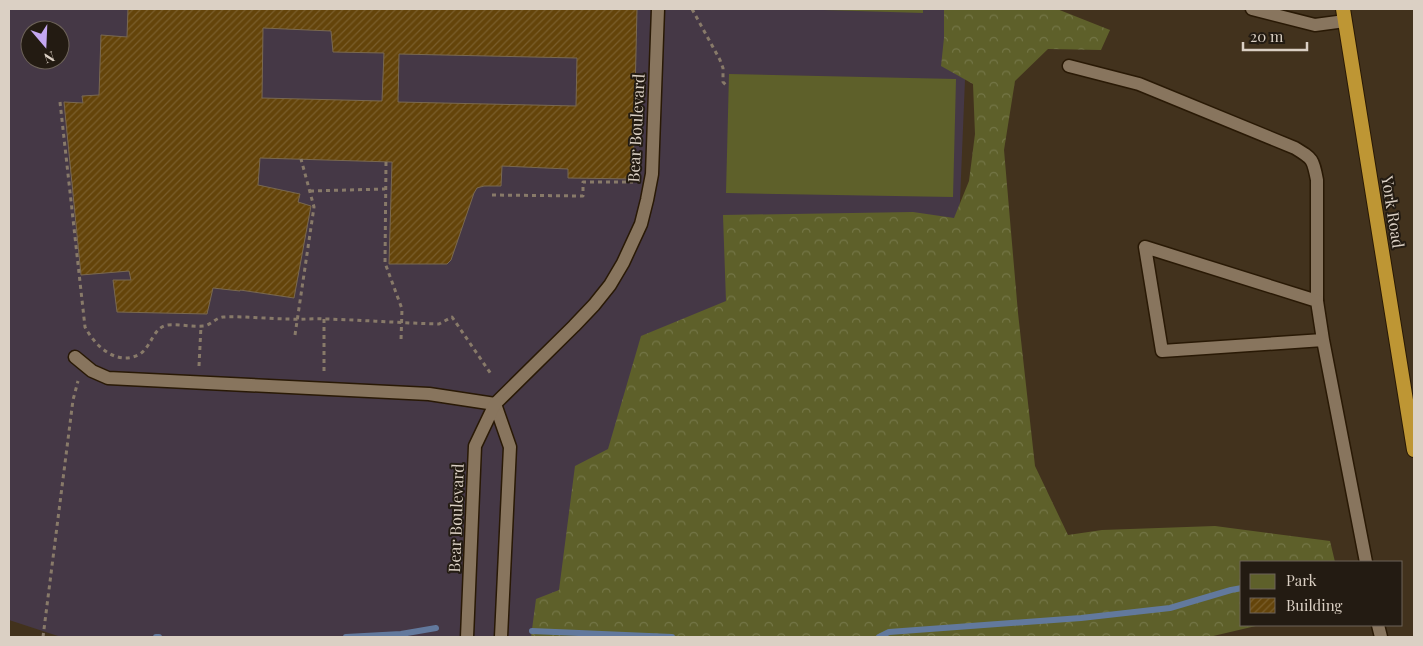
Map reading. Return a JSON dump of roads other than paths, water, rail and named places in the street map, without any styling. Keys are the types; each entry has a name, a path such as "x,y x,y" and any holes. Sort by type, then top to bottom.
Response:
{"highway":[{"name":"York Road","path":"1344,15 1414,450"}],"lane":[{"name":"Bear Boulevard","path":"467,637 475,446 495,404 594,305 610,284 623,263 638,231 652,174 658,9"},
{"path":"1252,9 1315,25 1344,15"},
{"path":"1069,66 1139,84 1295,148 1310,157 1315,167 1317,180 1317,301 1366,561"},
{"path":"1317,301 1145,247 1162,351 1323,340"},
{"path":"79,360 92,371 108,378 429,394 495,404 510,447 501,637"}],"waterway":[{"path":"879,637 889,632 1081,618 1170,608 1240,588"},
{"path":"346,637 401,634 436,628"},
{"path":"532,631 672,637"}]}
